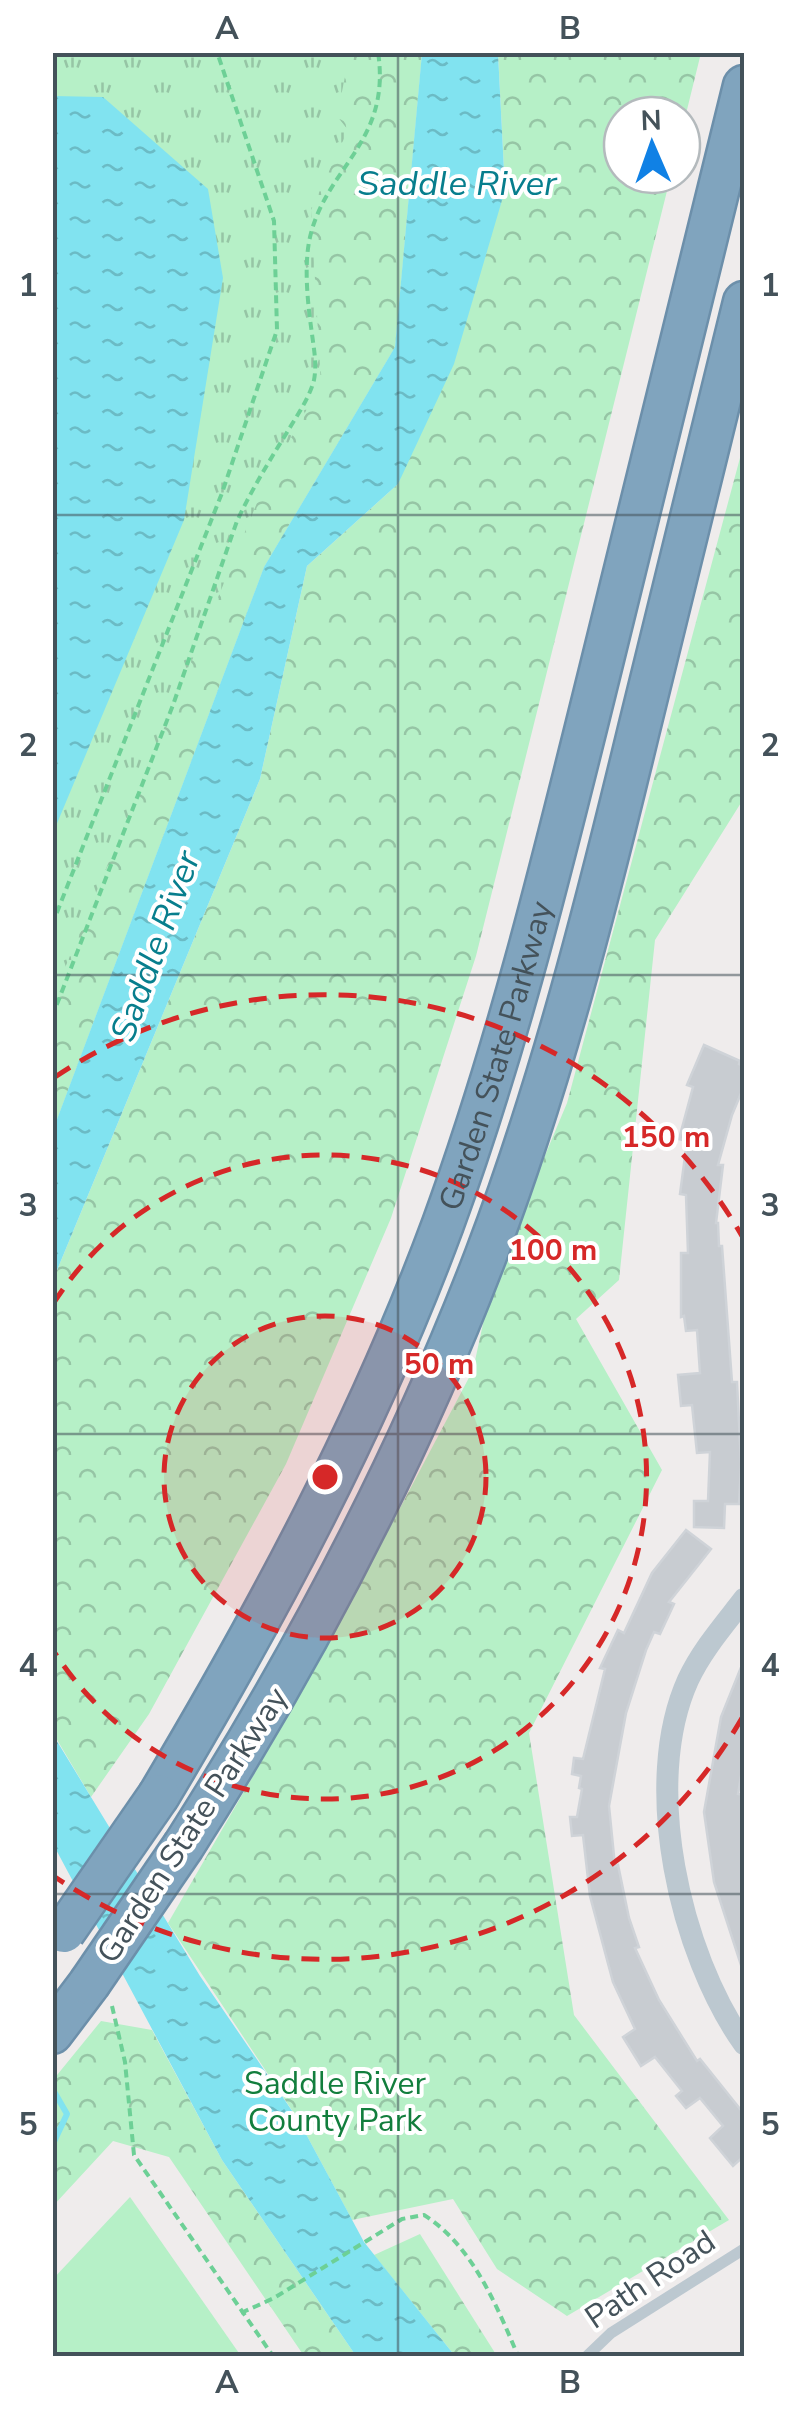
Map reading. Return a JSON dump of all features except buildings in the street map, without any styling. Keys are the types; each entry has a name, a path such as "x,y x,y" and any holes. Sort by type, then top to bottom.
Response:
{"highway":[{"name":"Garden State Parkway","path":"58,1939 159,1795 294,1558 353,1437 442,1226 480,1117 544,899 744,86"},
{"name":"Garden State Parkway","path":"52,2033 100,1994 184,1845 291,1670 343,1573 442,1365 487,1252 560,1036 744,302"}],"street":[{"path":"744,1599 702,1653 688,1680 674,1726 668,1789 670,1844 693,1943 711,1986 744,2044"}],"lane":[{"name":"Path Road","path":"587,2356 611,2333 744,2249"}],"path":[{"path":"52,925 222,492 277,330 274,220 217,52"},
{"path":"52,1017 173,706 237,521 313,382 316,359 310,309 309,242 320,211 373,120 380,96 378,52"},
{"path":"100,1994 125,2062 134,2155 273,2356"},
{"path":"241,2313 274,2298 394,2224 424,2215 460,2248 497,2308 518,2356"}],"green space":[{"path":"53,53 422,53 395,347 264,567 53,1130"},
{"path":"346,53 422,53 395,347 264,567 53,1130 53,997 264,486 321,384 311,210 348,130 337,116 349,57"},
{"path":"498,53 701,53 691,95 602,95 602,195 666,195 476,956 391,1218 286,1464 149,1714 91,1797 53,1733 53,1280 260,779 307,566 398,484 505,190"},
{"name":"Saddle River County Park","path":"744,443 744,798 655,940 619,1280 576,1319 662,1470 529,1733 574,2015 729,2220 567,2316 497,2269 453,2199 352,2220 299,2121 168,1923 316,1667 473,1370 492,1282 567,1103"},
{"path":"101,2021 152,2030 222,2160 356,2356 304,2356 169,2157 113,2141 53,2206 53,2080"},
{"path":"130,2197 241,2356 53,2356 53,2279"},
{"path":"420,2234 497,2356 455,2356 374,2255"}],"water":[{"name":"Saddle River","path":"422,53 498,53 505,190 454,364 398,484 307,566 260,779 53,1280 53,1130 264,567 395,347"},
{"path":"53,96 103,97 208,189 223,278 184,520 53,833"},
{"path":"52,1733 200,1976 299,2121 364,2242 455,2356 356,2356 222,2160 53,1844"}],"waterway":[{"path":"52,2088 67,2114 52,2146"}]}
